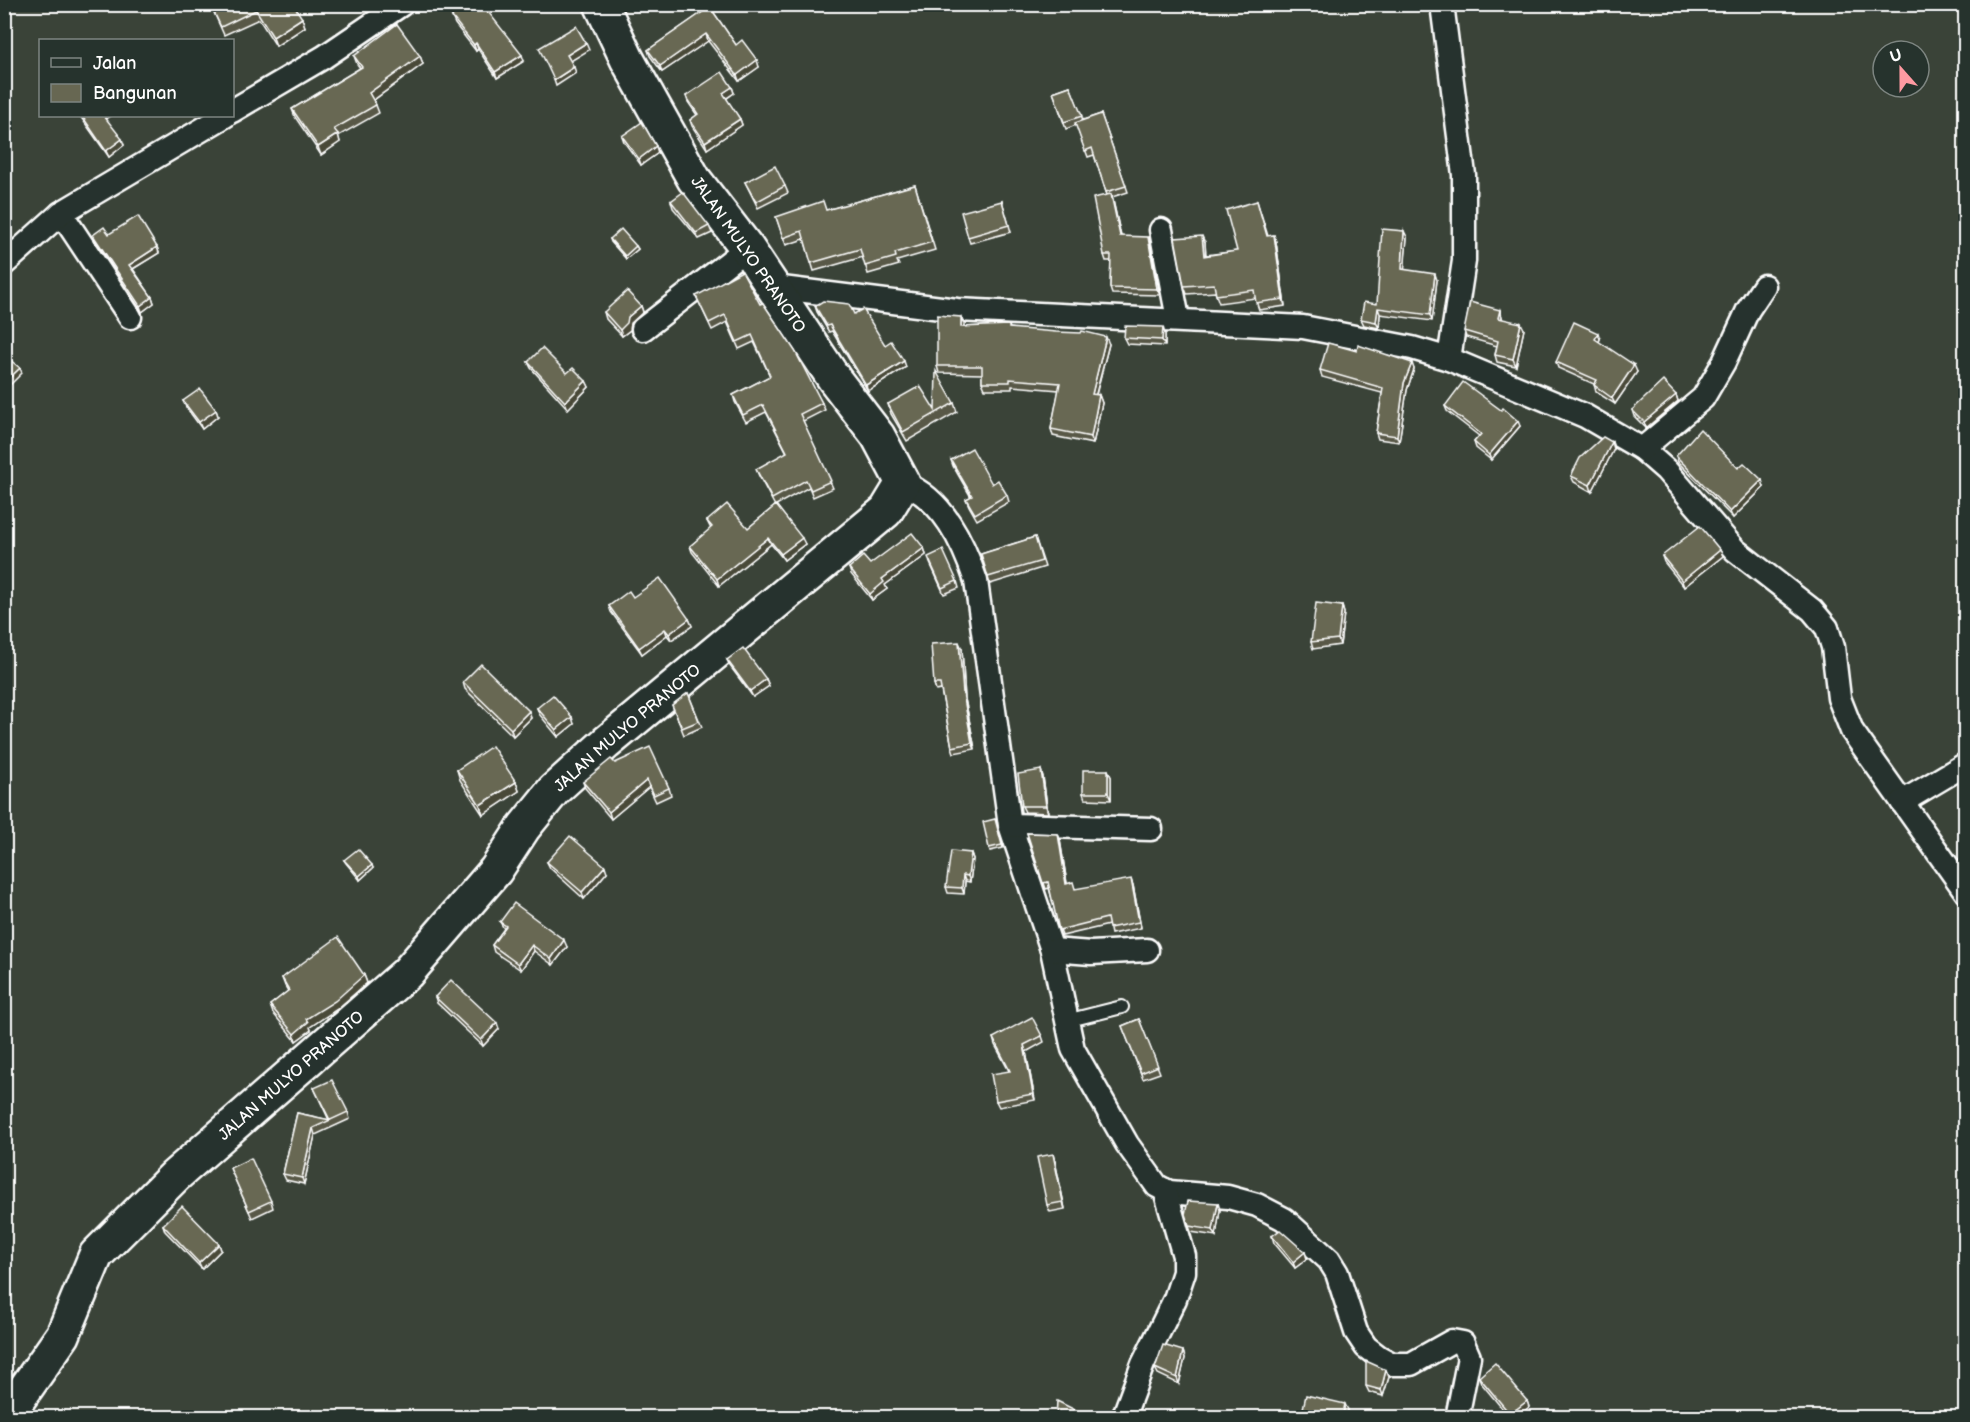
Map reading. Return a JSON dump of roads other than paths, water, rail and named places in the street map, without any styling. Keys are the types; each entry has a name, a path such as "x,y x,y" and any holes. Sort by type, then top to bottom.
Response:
{"street":[{"path":"234,110 324,57 402,4"},
{"name":"JALAN MULYO PRANOTO","path":"5,1418 63,1335 96,1255 175,1176 407,973 496,870 524,827 554,790 606,743 886,511 903,483 878,436 835,380 747,248 694,179 627,59 601,4"},
{"path":"1442,4 1464,175 1464,261 1449,359"},
{"path":"4,264 61,213 223,117"},
{"path":"61,213 130,317"},
{"path":"1161,230 1178,319"},
{"path":"643,329 747,248"},
{"path":"1642,449 1703,398 1724,362 1748,310 1764,286"},
{"path":"774,287 957,310 1178,319 1303,327 1412,348 1449,359 1586,416 1642,449 1672,477 1735,550 1812,610 1827,628 1844,714 1852,731 1965,892"},
{"path":"903,483 919,489 934,503 961,543 976,581 1010,825 1052,951 1066,1021 1082,1068 1112,1122 1148,1175 1165,1190 1184,1256 1184,1272 1175,1299 1143,1364 1123,1418"},
{"path":"1902,802 1965,764"},
{"path":"1010,825 1151,829"},
{"path":"1052,951 1091,953 1147,950"},
{"path":"1165,1190 1228,1197 1257,1204 1284,1219 1329,1260 1337,1273 1356,1332 1366,1347 1392,1364 1411,1364 1452,1341 1463,1343 1469,1357 1457,1418"}],"lane":[{"path":"1066,1021 1122,1007"}]}
